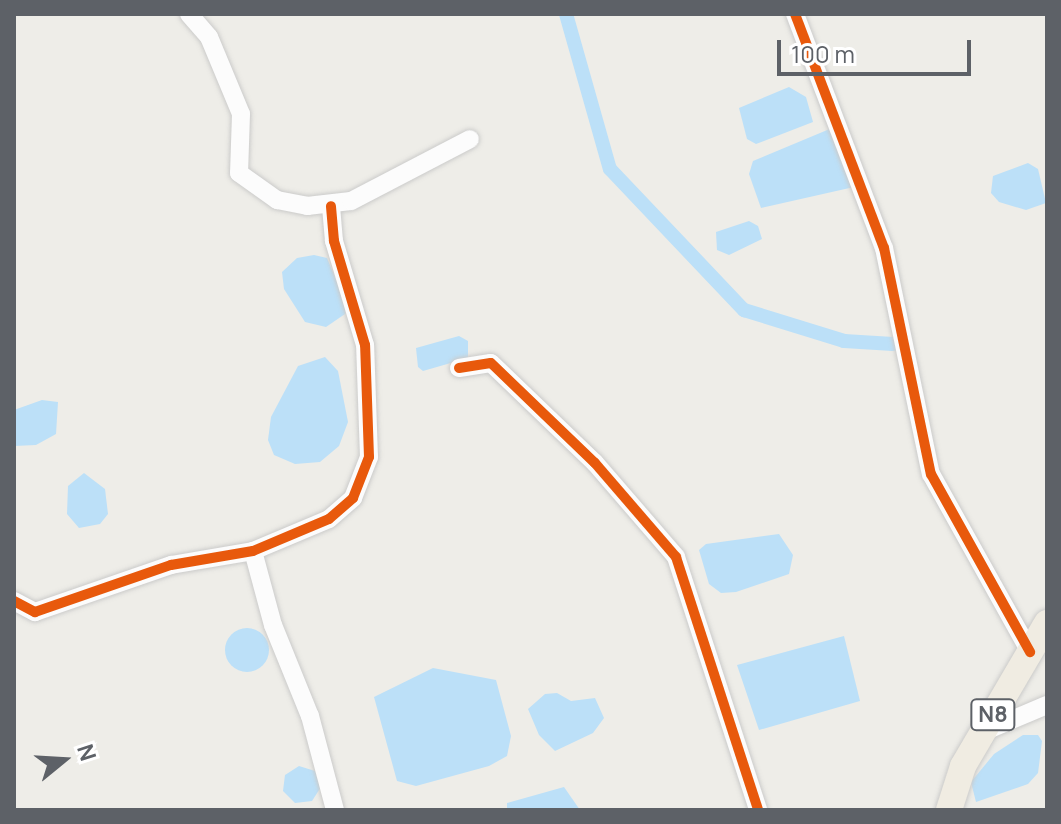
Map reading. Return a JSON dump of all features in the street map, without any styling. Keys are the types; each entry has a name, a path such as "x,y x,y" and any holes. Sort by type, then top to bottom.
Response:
{"highway":[{"name":"N8","path":"949,810 980,737 1047,623"}],"street":[{"path":"189,14 209,37 241,114 239,173 277,200 331,206 470,139"},
{"path":"795,14 884,248 931,474 1030,652"},
{"path":"14,601 35,612 171,565 253,551 329,519 353,498 369,457 365,345 334,241 331,206"},
{"path":"459,368 491,363 595,463 676,557 758,810"},
{"path":"253,551 273,625 310,716 335,810"},
{"path":"980,737 1047,705"}],"water":[{"path":"789,87 806,97 813,122 756,144 747,139 739,108"},
{"path":"832,128 854,187 761,208 749,174 753,161"},
{"path":"1028,163 1038,169 1046,203 1026,210 999,202 991,193 993,176"},
{"path":"749,221 758,226 762,239 729,255 717,250 716,232"},
{"path":"314,255 327,258 346,304 345,314 326,327 305,322 284,289 282,272 297,258"},
{"path":"459,336 468,341 468,358 423,371 418,367 416,348"},
{"path":"325,357 338,371 348,422 339,446 320,462 295,464 274,455 268,440 271,417 298,366"},
{"path":"42,400 58,402 56,434 36,445 14,446 14,410"},
{"path":"84,473 105,489 108,514 100,524 79,528 67,514 68,486"},
{"path":"779,534 793,555 789,574 736,592 721,593 709,584 699,550 706,544"},
{"path":"247,628 262,635 269,650 262,665 247,672 232,665 225,650 232,635"},
{"path":"844,636 860,701 759,730 737,665"},
{"path":"433,668 496,680 511,736 507,756 489,766 416,786 397,781 374,697"},
{"path":"557,693 571,701 595,698 604,718 593,733 555,751 539,735 528,709 545,694"},
{"path":"1023,735 1038,735 1042,741 1038,773 1028,784 976,802 971,782 994,754"},
{"path":"299,766 315,771 321,787 312,801 295,803 283,791 285,775"},
{"path":"564,787 580,810 507,810 507,803"}],"waterway":[{"path":"566,14 610,169 744,310 844,341 893,344"}],"cycle path":[{"path":"795,14 884,248 931,474 1030,652"},
{"path":"14,601 35,612 171,565 253,551 329,519 353,498 369,457 365,345 334,241 331,206"},
{"path":"459,368 491,363 595,463 676,557 758,810"}]}
